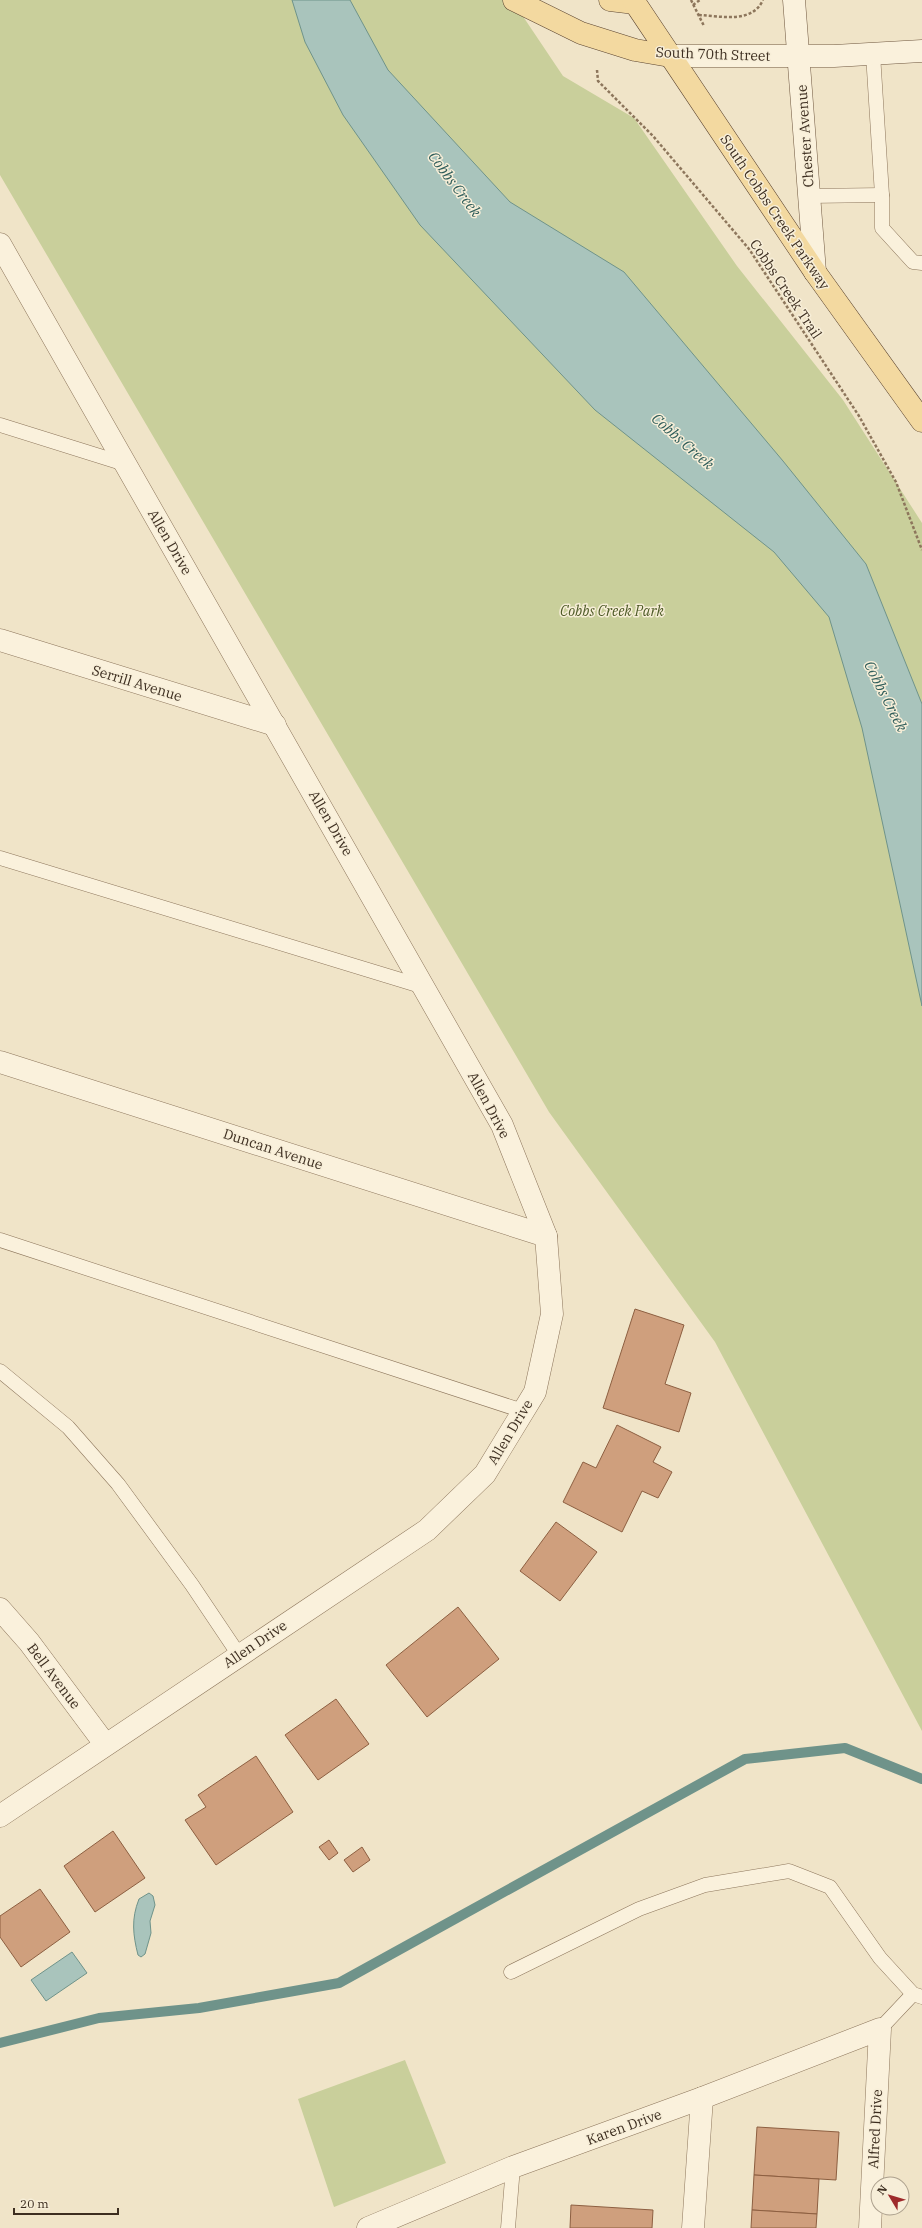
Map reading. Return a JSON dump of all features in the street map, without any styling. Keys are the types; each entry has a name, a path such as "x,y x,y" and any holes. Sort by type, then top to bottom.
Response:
{"main road":[{"name":"South 70th Street","path":"514,0 581,33 635,50 670,56"},
{"path":"610,0 636,1"},
{"name":"South Cobbs Creek Parkway","path":"636,1 670,56 815,272 922,421"}],"street":[{"name":"Chester Avenue","path":"794,0 815,272"},
{"name":"South 70th Street","path":"670,56 799,57 922,51"},
{"name":"Allen Drive","path":"0,244 502,1125 546,1236 552,1314 535,1392 485,1474 427,1530 104,1744 0,1816"},
{"name":"Serrill Avenue","path":"0,640 275,725"},
{"name":"Duncan Avenue","path":"0,1062 546,1236"},
{"name":"Bell Avenue","path":"0,1610 29,1642 104,1744"},
{"name":"Karen Drive","path":"368,2228 513,2168 702,2098 880,2029"},
{"name":"Alfred Drive","path":"870,2228 880,2029"},
{"path":"693,2228 702,2098"}],"lane":[{"path":"873,54 882,195 882,228 918,262"},
{"path":"809,196 882,195"},
{"path":"0,425 125,464"},
{"path":"0,858 424,987"},
{"path":"0,1240 523,1411"},
{"path":"0,1371 68,1427 118,1484 192,1585 238,1655"},
{"path":"511,1972 639,1909 705,1885 790,1872 830,1887 880,1958 918,1996 880,2029"},
{"path":"508,2228 513,2168"}],"path":[{"path":"691,0 704,26"},
{"path":"693,5 700,0"},
{"path":"699,15 741,17 756,12 763,0"},
{"name":"Cobbs Creek Trail","path":"597,67 598,81 654,136 749,249 859,416 896,482 922,550"}],"green space":[{"name":"Cobbs Creek Park","path":"0,0 512,0 563,76 634,118 737,266 843,400 922,523 922,1731 715,1342 549,1112 0,175"},
{"path":"405,2060 446,2163 334,2207 298,2099"}],"water":[{"name":"Cobbs Creek","path":"292,0 350,0 388,70 510,202 624,272 783,461 866,564 922,704 922,1006 862,728 829,617 774,552 595,410 420,225 343,115 305,42"},
{"path":"149,1893 153,1896 155,1905 150,1921 151,1933 145,1954 141,1957 138,1955 136,1948 134,1920 136,1906 139,1899"},
{"path":"72,1952 87,1973 46,2001 31,1980"}],"building":[{"path":"635,1309 684,1325 665,1384 691,1393 679,1432 603,1408"},
{"path":"617,1425 661,1447 653,1462 672,1472 658,1498 642,1491 622,1532 563,1502 583,1462 596,1468"},
{"path":"556,1522 597,1552 560,1601 520,1571"},
{"path":"458,1607 499,1659 427,1717 386,1665"},
{"path":"336,1699 369,1744 318,1780 285,1735"},
{"path":"256,1756 293,1812 216,1865 185,1820 206,1807 198,1795"},
{"path":"113,1831 145,1878 95,1912 64,1866"},
{"path":"329,1840 338,1853 329,1860 319,1847"},
{"path":"362,1847 370,1860 353,1872 344,1860"},
{"path":"40,1889 70,1932 21,1967 0,1937 0,1916"},
{"path":"757,2127 839,2132 836,2180 754,2175"},
{"path":"754,2175 819,2179 817,2214 752,2210"},
{"path":"571,2205 653,2210 652,2228 570,2228"},
{"path":"752,2210 817,2214 816,2228 751,2228"}],"waterway":[{"path":"0,2043 99,2018 199,2008 339,1983 745,1759 845,1748 922,1779"}]}
